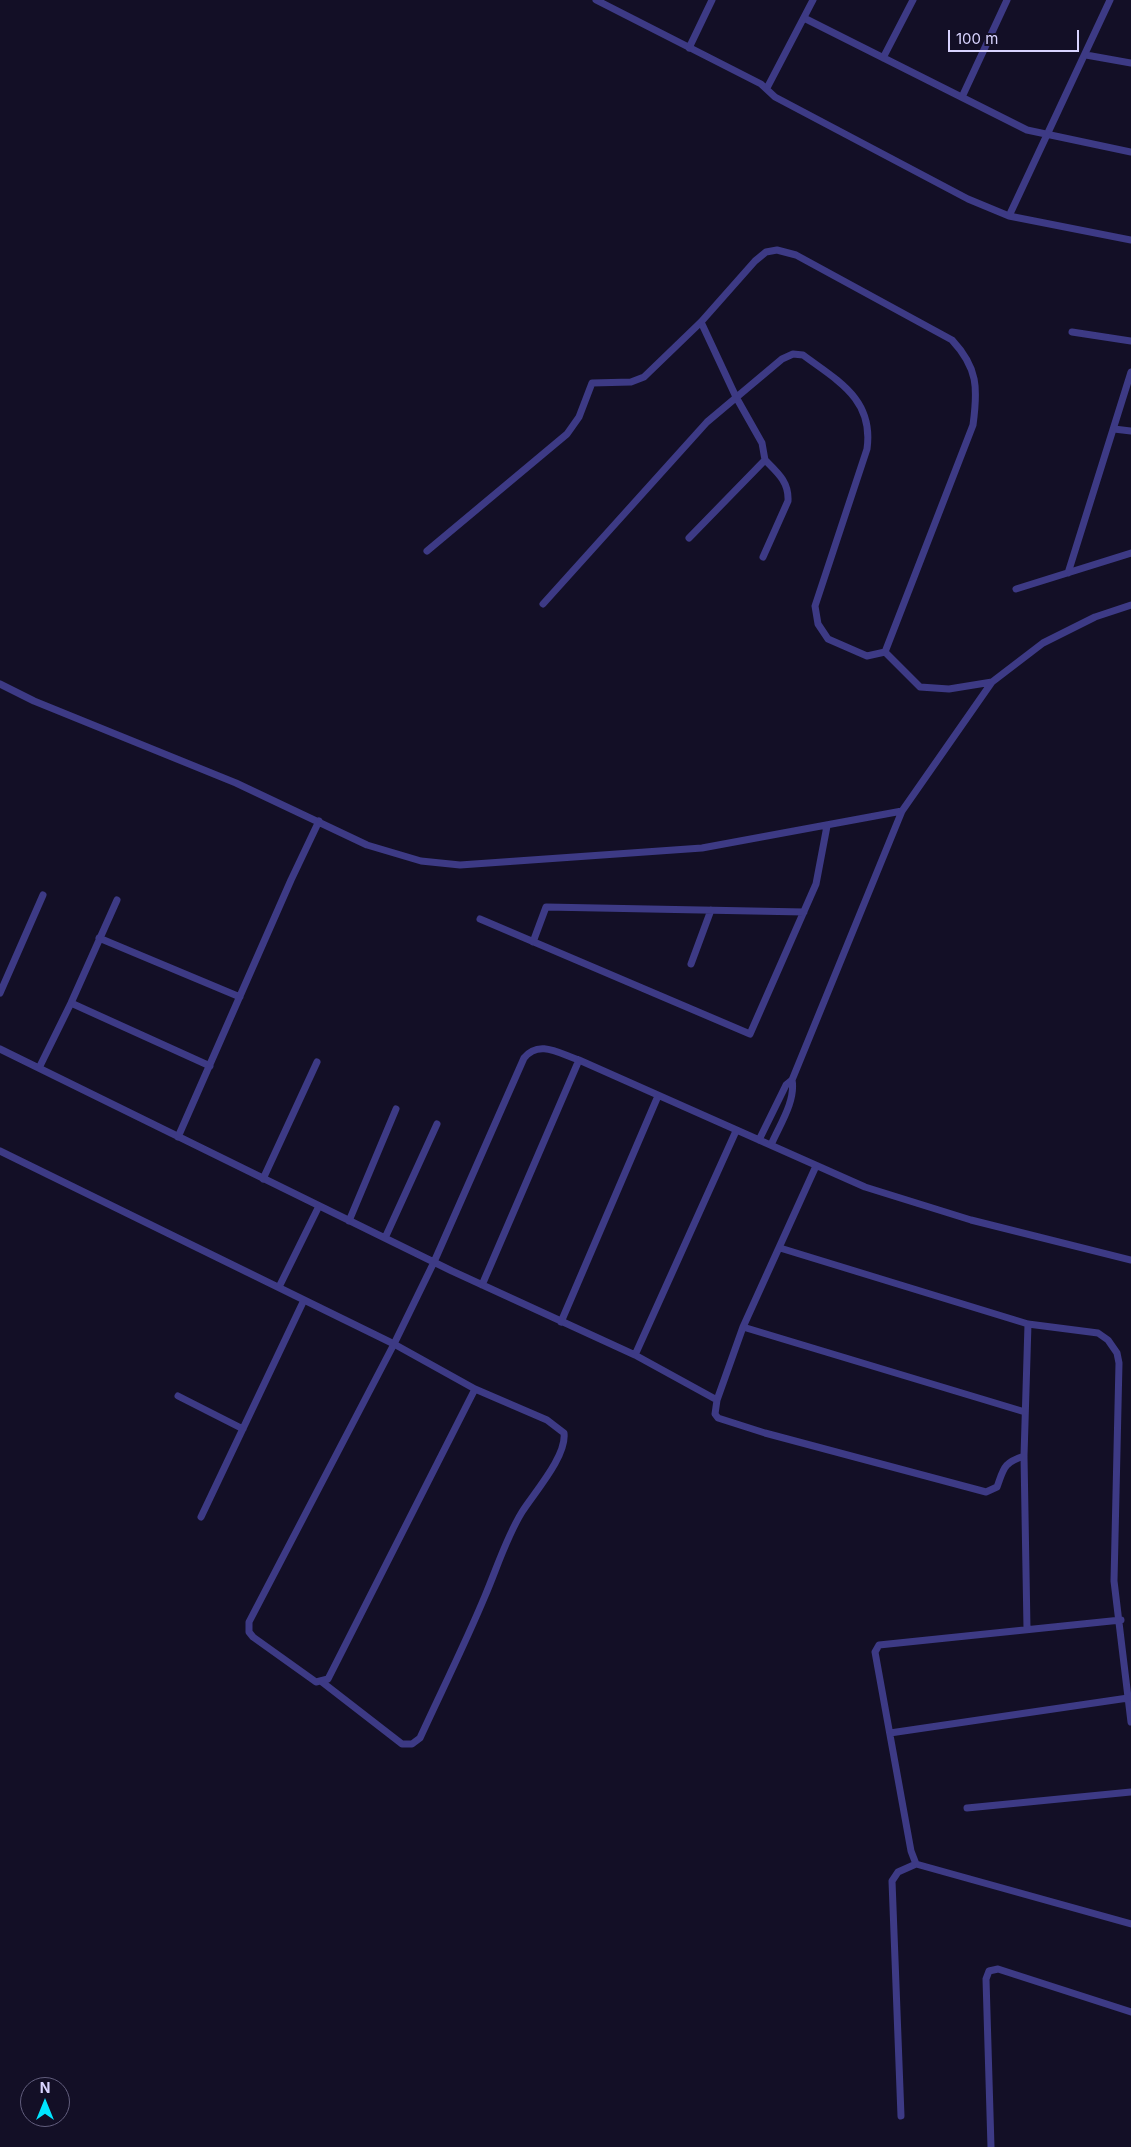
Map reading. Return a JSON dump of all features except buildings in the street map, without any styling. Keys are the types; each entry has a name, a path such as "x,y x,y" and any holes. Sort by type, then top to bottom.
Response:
{"street":[{"path":"689,48 712,0"},
{"path":"767,88 812,0"},
{"path":"883,58 912,0"},
{"path":"962,97 1007,0"},
{"path":"1009,216 1086,55 1110,0"},
{"path":"600,1 767,88 775,97 968,199 1009,216 1131,240"},
{"path":"804,18 1027,130 1131,152"},
{"path":"1086,55 1131,63"},
{"path":"427,551 567,434 579,417 592,383 631,382 644,377 701,322 755,262 766,252 778,250 796,255 952,340 964,352 974,372 977,394 973,425 886,652"},
{"path":"701,322 736,397 762,443 765,460 782,476 788,493 788,502 763,558"},
{"path":"1072,332 1131,341"},
{"path":"543,604 707,422 782,359 793,354 802,355 851,391 867,419 869,434 867,449 815,606 818,624 828,639 867,656 886,652"},
{"path":"1068,573 1131,372"},
{"path":"1114,429 1131,431"},
{"path":"689,538 765,460"},
{"path":"1016,589 1131,553"},
{"path":"759,1140 786,1085 792,1080 902,811 992,682 1043,642 1095,617 1131,605"},
{"path":"886,652 920,687 949,688 992,682"},
{"path":"0,684 34,701 236,783 367,845 421,861 460,865 702,848 761,835 827,826 902,811"},
{"path":"178,1137 319,822"},
{"path":"480,919 750,1034 816,884 827,826"},
{"path":"0,993 43,895"},
{"path":"39,1068 71,1003 117,900"},
{"path":"533,942 546,906 804,912"},
{"path":"691,964 711,910"},
{"path":"99,938 240,997"},
{"path":"71,1003 210,1066"},
{"path":"474,1389 328,1679 316,1682 253,1637 249,1632 248,1622 394,1344 434,1262 524,1058 531,1050 540,1047 579,1060 736,1132 771,1145 865,1187 972,1220 1131,1260"},
{"path":"0,1049 434,1262 635,1356 717,1400"},
{"path":"482,1285 579,1060"},
{"path":"264,1179 317,1062"},
{"path":"771,1145 790,1101 794,1088 792,1080"},
{"path":"561,1322 658,1096"},
{"path":"350,1221 396,1109"},
{"path":"385,1238 437,1124"},
{"path":"635,1356 736,1132"},
{"path":"0,1151 394,1344 474,1389 547,1420 564,1433 565,1441 558,1458 521,1514 505,1546 485,1596 420,1738 412,1744 402,1744 322,1682"},
{"path":"816,1166 780,1248 742,1327 717,1400 715,1414 718,1418 765,1433 986,1492 998,1487 1005,1465 1009,1461 1024,1456"},
{"path":"279,1288 319,1206"},
{"path":"780,1248 1028,1324 1098,1333 1108,1340 1117,1353 1119,1363 1114,1581 1121,1620 1131,1722"},
{"path":"201,1517 304,1300"},
{"path":"1027,1630 1024,1412 1028,1324"},
{"path":"742,1327 1024,1412"},
{"path":"178,1396 243,1429"},
{"path":"916,1864 911,1851 875,1655 879,1645 1121,1620"},
{"path":"890,1734 1128,1698"},
{"path":"967,1808 1131,1792"},
{"path":"901,2116 892,1881 898,1872 916,1864 1131,1924"},
{"path":"991,2147 986,1979 989,1971 998,1969 1131,2012"}]}
